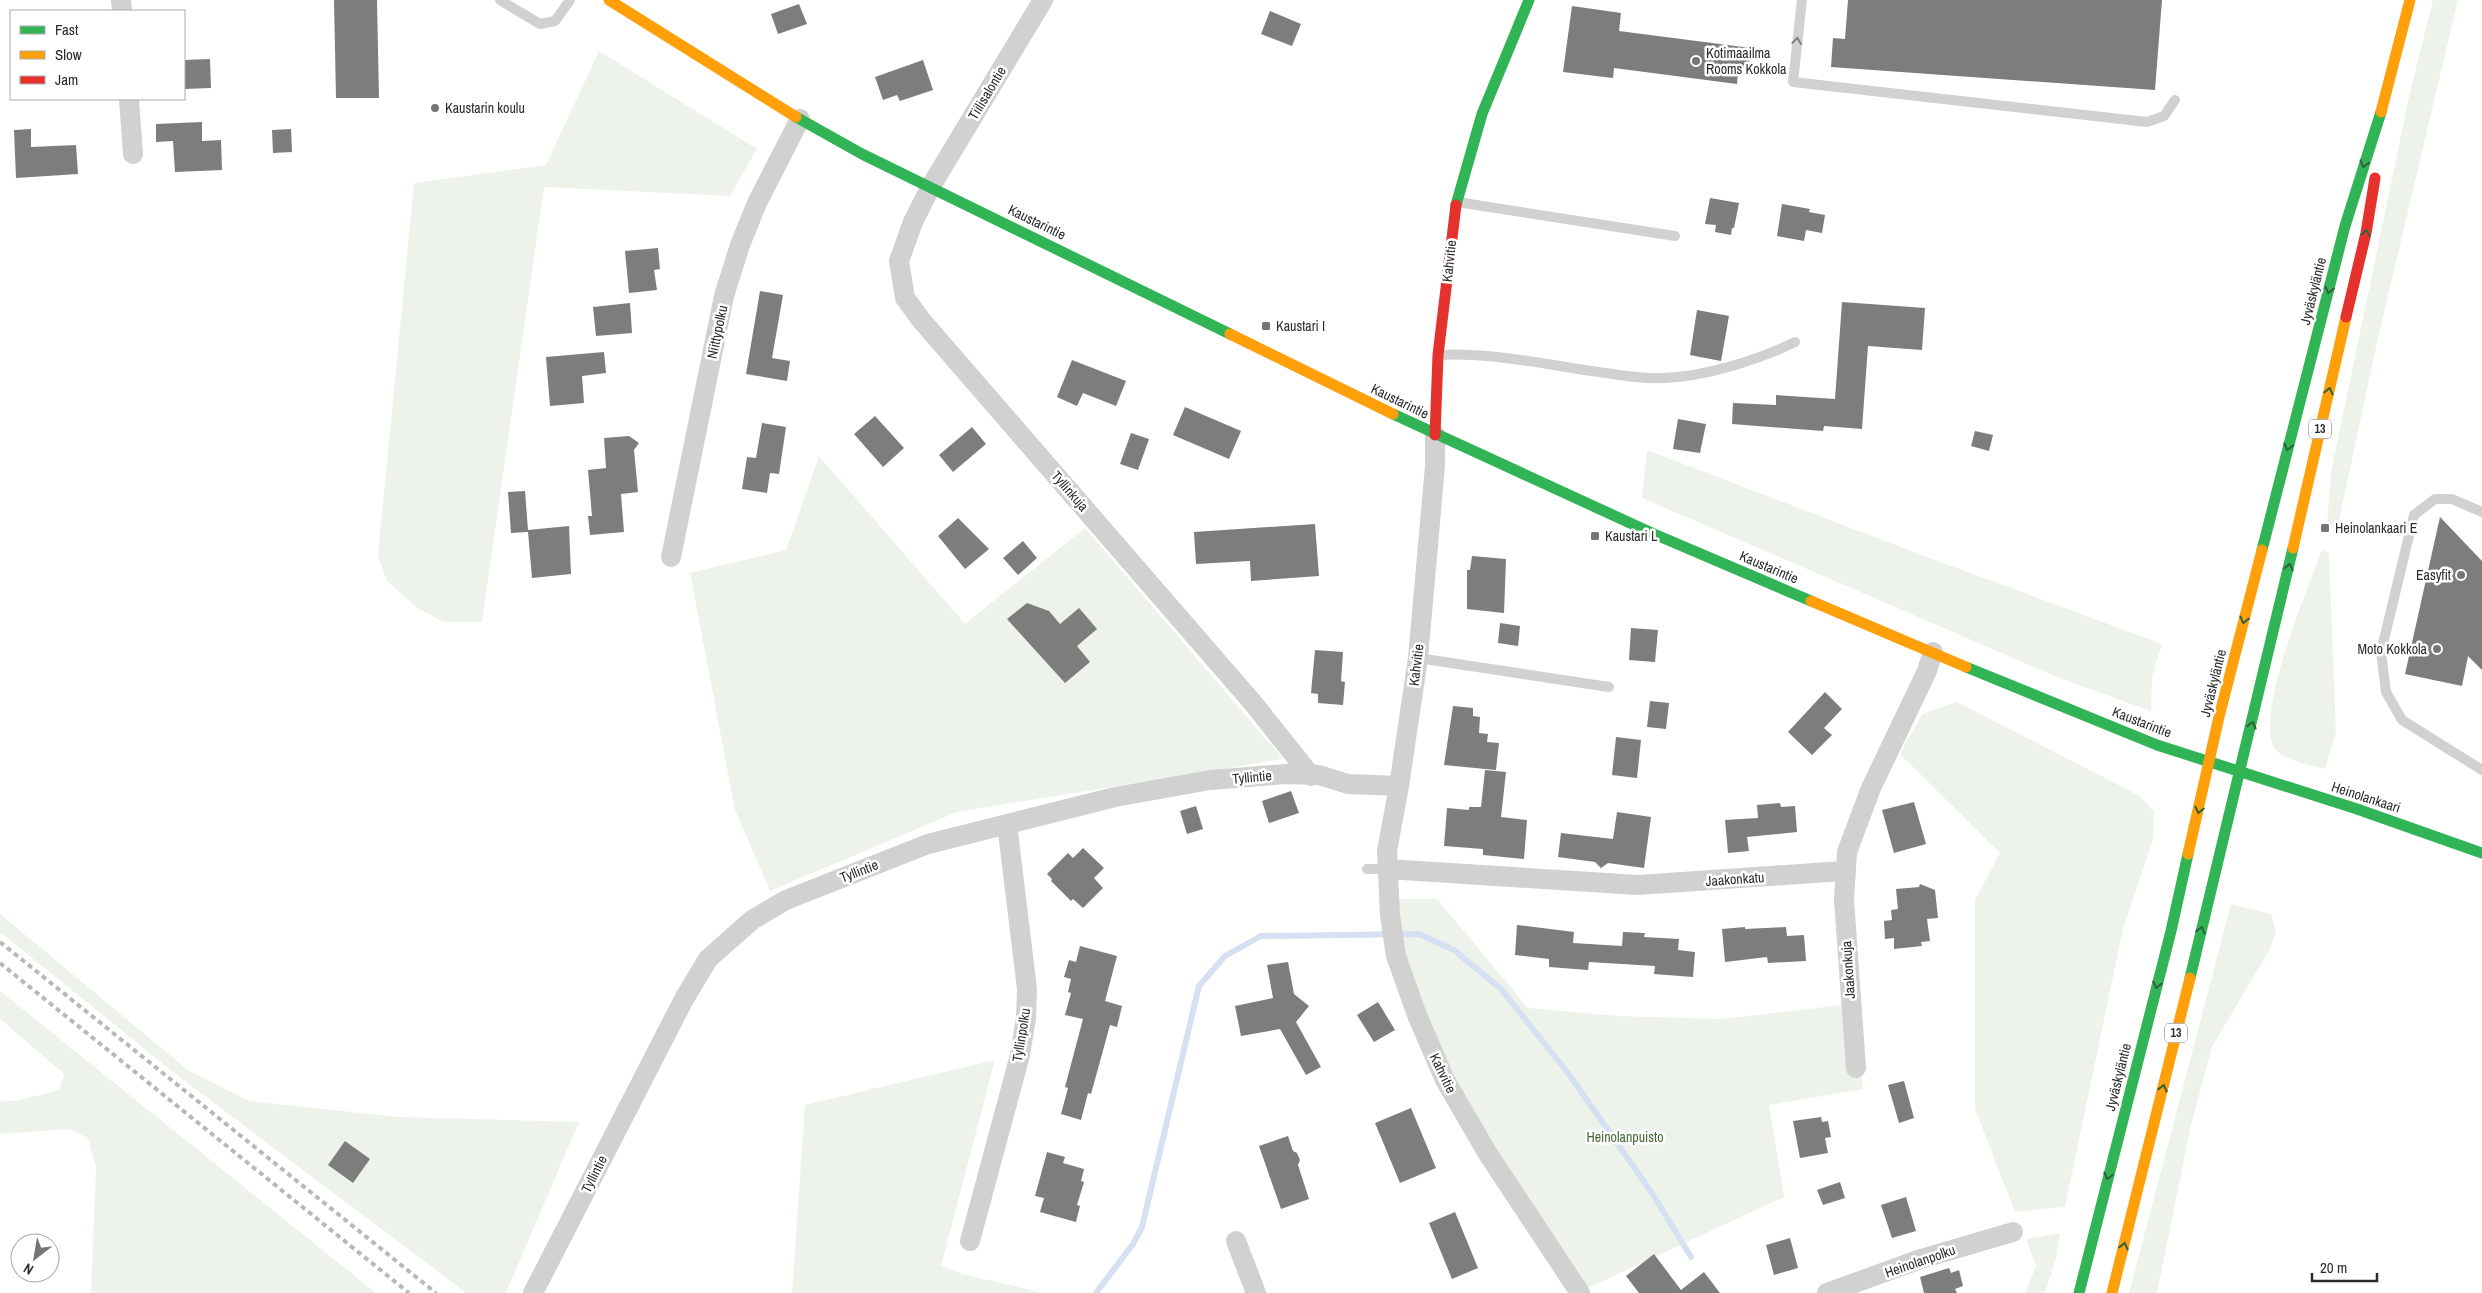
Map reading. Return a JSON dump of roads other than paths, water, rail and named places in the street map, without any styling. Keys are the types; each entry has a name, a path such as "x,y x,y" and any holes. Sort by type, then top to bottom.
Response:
{"main road":[{"name":"Kaustarintie","path":"609,0 862,154 932,186 1436,435 1654,534 2072,712 2240,772"},
{"name":"Kahvitie","path":"1436,435 1438,355 1456,202 1482,114 1529,0"},
{"name":"Jyväskyläntie","path":"2079,1293 2171,931 2210,762 2345,226 2390,84 2410,0"},
{"name":"Jyväskyläntie","path":"2112,1293 2240,772 2366,233 2390,84"},
{"name":"Heinolankaari","path":"2240,772 2357,809 2482,853"}],"street":[{"name":"Tiilisalontie","path":"932,186 1043,0"},
{"path":"129,100 133,154"},
{"name":"Niittypolku","path":"670,558 724,296 740,245 757,204 800,118"},
{"name":"Tyllinkuja","path":"932,186 913,222 899,261 905,298 922,321 1253,703 1311,776"},
{"name":"Kahvitie","path":"1436,435 1436,466 1418,658 1399,786 1387,851 1390,915 1396,956 1417,1015 1445,1080 1488,1154 1580,1293"},
{"path":"1844,871 1847,852 1872,788 1928,671 1933,652"},
{"name":"Tyllintie","path":"533,1293 684,999 708,959 742,926 786,900 928,844 1115,797 1210,780 1286,774 1319,775 1348,784 1399,786"},
{"name":"Tyllinpolku","path":"970,1241 1020,1055 1026,1018 1027,989 1007,824"},
{"name":"Jaakonkatu","path":"1387,869 1638,885 1844,871"},
{"name":"Jaakonkuja","path":"1844,871 1847,961 1856,1068"},
{"name":"Heinolanpolku","path":"1827,1293 1921,1259 2013,1232"},
{"path":"1236,1241 1256,1293"}],"lane":[{"path":"500,0 540,24 555,21 570,0"},
{"path":"1802,0 1793,82 2147,122 2164,116 2175,100"},
{"path":"1456,202 1675,236"},
{"path":"1438,355 1464,354 1514,359 1574,369 1663,378 1699,373 1731,365 1795,342"},
{"path":"2482,512 2452,498 2435,499 2414,515 2380,652 2386,692 2402,720 2482,770"},
{"path":"1418,658 1609,687"},
{"path":"1367,869 1387,869"}],"waterway":[{"path":"1096,1293 1133,1244 1142,1227 1199,986 1225,956 1261,936 1419,934 1454,950 1501,989 1568,1073 1652,1193 1691,1257"}],"railway":[{"path":"0,942 436,1293"},
{"path":"0,963 409,1293"}],"place":[{"name":"Kotimaailma Rooms Kokkola","path":"1696,61"},
{"name":"Kaustarin koulu","path":"435,108"},
{"name":"Kaustari I","path":"1266,326"},
{"name":"Heinolankaari E","path":"2325,528"},
{"name":"Kaustari L","path":"1595,536"},
{"name":"Easyfit","path":"2461,575"},
{"name":"Moto Kokkola","path":"2437,649"}],"park label":[{"name":"Heinolanpuisto","path":"1625,1137"}]}
